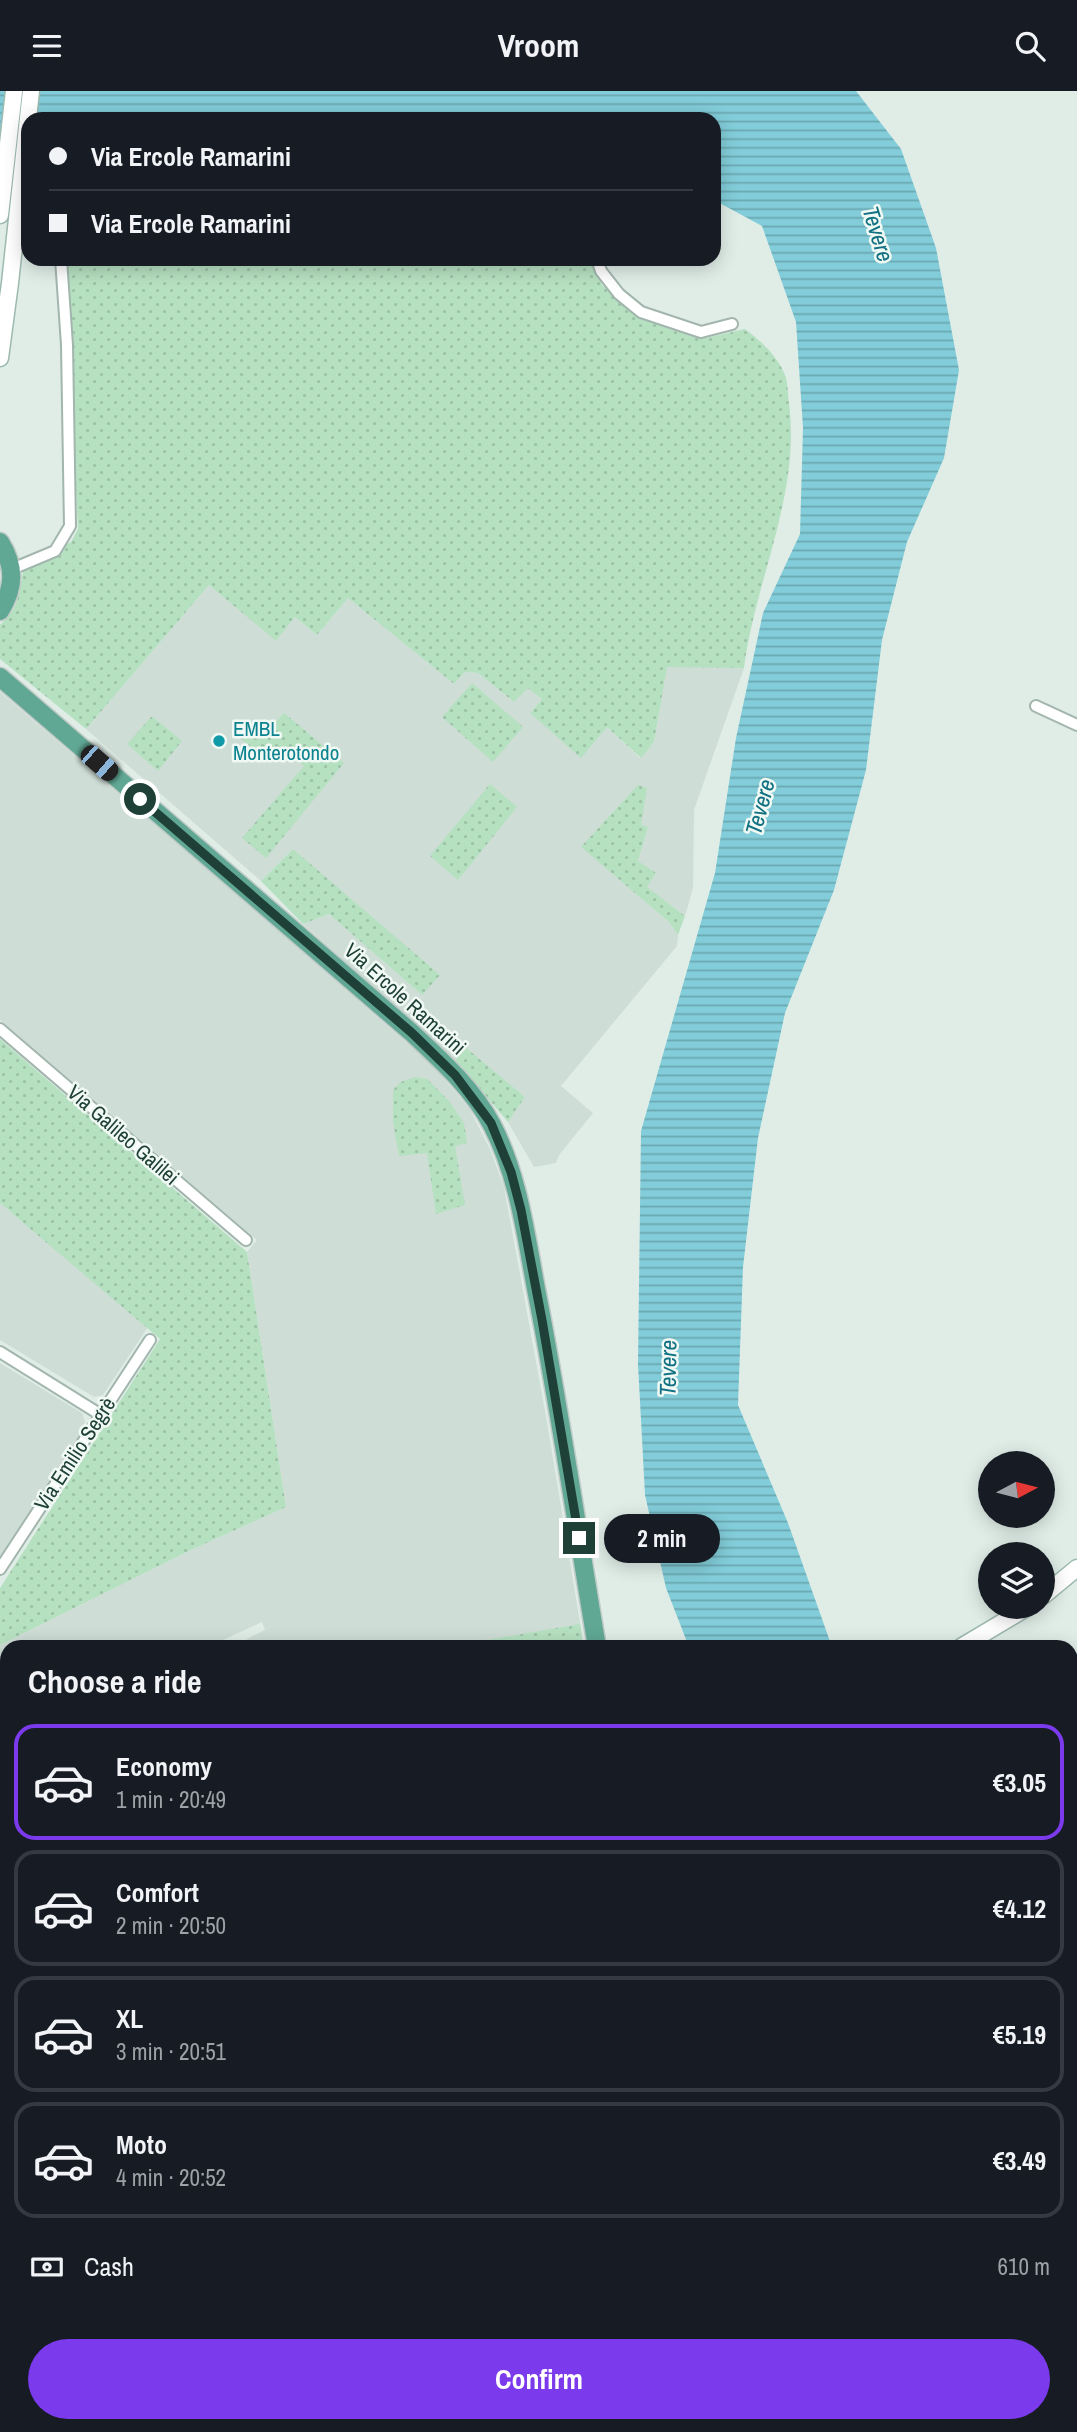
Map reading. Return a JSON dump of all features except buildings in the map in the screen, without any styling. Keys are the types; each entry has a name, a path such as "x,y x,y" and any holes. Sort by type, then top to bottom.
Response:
{"main road":[{"path":"0,215 14,91"},
{"path":"29,112 31,91"},
{"path":"0,358 21,182"},
{"path":"0,542 12,569 12,584 0,611"},
{"name":"Via Ercole Ramarini","path":"0,677 412,1033 455,1075 491,1123 511,1172 521,1210 596,1640"},
{"path":"1055,1586 1077,1568"},
{"path":"973,1640 1008,1619"}],"street":[{"path":"12,569 55,551 71,526 67,345 61,266"},
{"path":"599,266 619,294 641,312 701,332 732,324"},
{"path":"1036,706 1077,725"},
{"name":"Via Galileo Galilei","path":"0,1029 246,1240"},
{"name":"Via Emilio Segrè","path":"0,1569 150,1340"},
{"path":"0,1352 101,1415"}],"shaded area":[{"path":"209,585 276,640 295,617 317,635 348,598 454,684 465,672 478,673 514,702 528,687 542,699 530,713 549,728 607,727 640,758 654,742 667,664 744,668 694,810 693,888 685,916 646,887 638,861 648,827 641,826 582,847 669,922 678,935 677,946 561,1086 593,1113 559,1155 556,1163 534,1167 508,1122 525,1097 465,1048 455,1060 303,924 329,914 422,995 293,849 261,881 86,729"},
{"path":"0,692 432,1065 469,1108 490,1149 504,1187 583,1640 247,1640 265,1630 262,1622 223,1640 10,1640 193,1549 286,1507 247,1252 257,1240 0,1020"},
{"path":"0,1203 148,1327 103,1395 94,1397 0,1340"},
{"path":"0,1363 82,1413 85,1422 83,1431 0,1558"}],"green space":[{"path":"64,266 596,266 602,285 637,315 675,331 706,338 745,329 769,351 786,378 791,437 789,471 744,668 667,667 654,742 641,758 607,727 581,758 530,713 542,699 528,688 514,702 478,673 465,672 454,684 348,598 317,635 295,617 276,641 209,585 86,729 0,659 0,625 15,605 24,568 71,542 78,529"},
{"path":"472,683 523,727 493,762 442,717"},
{"path":"284,713 344,763 266,858 242,838 304,766 283,748 270,763 234,733 247,719 265,734"},
{"path":"152,716 182,741 158,771 127,744"},
{"path":"490,784 517,807 458,880 430,856"},
{"path":"638,785 647,788 641,825 648,827 638,861 656,873 647,887 685,916 678,935 669,922 581,847"},
{"path":"293,849 440,975 422,995 329,914 303,924 261,881"},
{"path":"0,1039 247,1252 286,1507 193,1549 10,1640 0,1640 0,1588 160,1339 0,1203"},
{"path":"465,1047 525,1097 508,1122 455,1060"},
{"path":"415,1077 427,1079 449,1101 464,1123 467,1143 455,1146 465,1205 436,1214 427,1153 399,1156 393,1122 393,1090 401,1082"},
{"path":"580,1624 582,1640 487,1640"}],"water":[{"name":"Tevere","path":"0,91 856,91 901,149 936,248 959,370 944,458 907,542 882,640 866,770 834,890 785,1013 758,1138 743,1267 738,1405 788,1523 830,1640 686,1640 666,1588 645,1495 638,1364 641,1131 715,873 736,738 763,613 800,534 803,428 796,322 762,226 721,204 721,112 21,112 21,192 0,193"}],"place":[{"name":"EMBL Monterotondo","path":"219,741"}],"route":[{"path":"140,799 412,1033 455,1075 491,1123 511,1172 521,1210 579,1538"}]}
